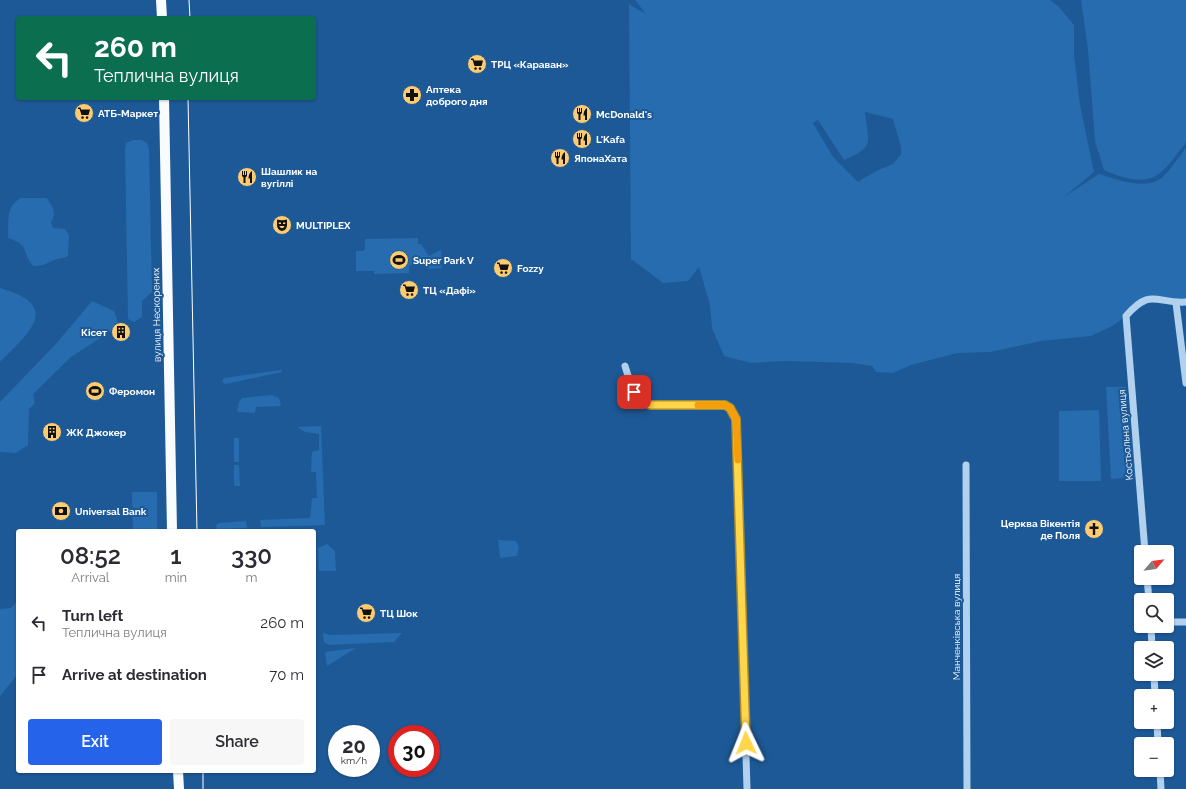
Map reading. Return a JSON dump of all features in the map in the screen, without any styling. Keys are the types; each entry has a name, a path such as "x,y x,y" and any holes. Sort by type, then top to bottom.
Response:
{"main road":[{"path":"162,0 162,16"},
{"name":"вулиця Нескорених","path":"164,100 172,529"},
{"path":"178,773 178,789"}],"street":[{"name":"Костьольна вулиця","path":"1144,545 1126,316 1135,305 1154,297 1176,303"},
{"path":"1186,302 1176,303 1186,383"},
{"path":"625,366 634,392 641,400 650,405 725,405 730,408 736,419 747,789"},
{"name":"Манченківська вулиця","path":"966,466 966,789"},
{"path":"1174,622 1186,622"},
{"path":"1160,777 1161,789"}],"shaded area":[{"path":"635,0 1050,0 1058,6 1074,25 1074,55 1080,105 1094,172 1064,197 1099,174 1121,181 1138,184 1153,182 1160,179 1166,173 1186,148 1186,302 1153,297 1112,326 1091,336 1041,341 990,352 957,353 911,365 893,373 876,372 872,366 852,363 785,361 751,363 724,356 712,328 710,305 699,267 688,281 663,283 631,259 629,4 646,14","holes":["865,112 893,119 901,147 901,154 893,164 876,171 858,182 833,157 813,123 818,120 844,160 861,151 868,142"]},
{"path":"1081,0 1186,0 1186,143 1167,166 1154,177 1140,180 1132,179 1104,170 1095,141 1088,49"},
{"path":"133,140 141,140 147,143 149,149 152,292 142,301 142,317 134,322 128,319 125,149 126,143"},
{"path":"21,198 47,198 54,210 54,216 51,222 53,228 65,229 69,235 68,256 56,259 43,265 33,266 27,257 23,246 20,243 8,238 8,220 10,210 12,205"},
{"name":"Super Park V","path":"418,238 418,244 421,244 429,256 441,250 442,268 427,269 425,264 410,265 409,273 374,274 374,271 356,271 356,251 363,251 365,249 365,239"},
{"path":"0,288 19,295 31,303 35,311 35,320 30,330 22,340 0,362"},
{"path":"92,301 114,311 119,326 71,357 33,394 35,403 29,409 28,445 16,453 0,452 0,402 55,345"},
{"path":"282,370 282,372 225,384 222,381 224,378"},
{"path":"1106,387 1126,387 1136,477 1111,479"},
{"path":"272,395 279,398 281,406 256,407 255,413 237,412 239,402 242,398"},
{"path":"1099,410 1101,481 1059,481 1059,411"},
{"path":"321,426 325,525 261,527 260,520 310,518 312,498 317,498 316,472 311,472 312,452 319,450 319,434 305,432 297,427"},
{"path":"234,438 239,438 239,462 234,462"},
{"path":"234,465 239,465 240,486 234,486"},
{"path":"132,492 157,492 157,529 133,529"},
{"path":"246,521 247,528 217,529 216,525 219,523"},
{"path":"498,540 516,541 519,547 517,556 500,558"},
{"path":"327,544 335,551 336,571 319,571 318,548"},
{"path":"16,602 16,676 0,696 0,609 11,608"},
{"path":"323,633 331,635 402,633 394,642 329,645 324,642"},
{"path":"356,648 327,666 325,652"}],"tram line":[{"path":"189,0 190,16"},
{"path":"188,100 197,529"},
{"path":"203,773 203,789"}],"slow traffic":[{"path":"698,405 725,405 734,413 736,419 738,460"}],"place":[{"name":"ТРЦ «Караван»","path":"477,64"},
{"name":"Аптека доброго дня","path":"412,95"},
{"name":"АТБ-Маркет","path":"84,113"},
{"name":"McDonald's","path":"582,114"},
{"name":"L'Kafa","path":"582,139"},
{"name":"ЯпонаХата","path":"560,158"},
{"name":"Шашлик на вугіллі","path":"247,177"},
{"name":"MULTIPLEX","path":"282,225"},
{"name":"Super Park V","path":"399,260"},
{"name":"Fozzy","path":"503,268"},
{"name":"ТЦ «Дафі»","path":"409,290"},
{"name":"Кісет","path":"121,332"},
{"name":"Феромон","path":"95,391"},
{"name":"ЖК Джокер","path":"52,432"},
{"name":"Universal Bank","path":"61,511"},
{"name":"Церква Вікентія де Поля","path":"1094,529"},
{"name":"ТЦ Шок","path":"366,613"}],"route":[{"path":"634,392 641,400 650,405 725,405 734,413 736,419 746,743"}]}
